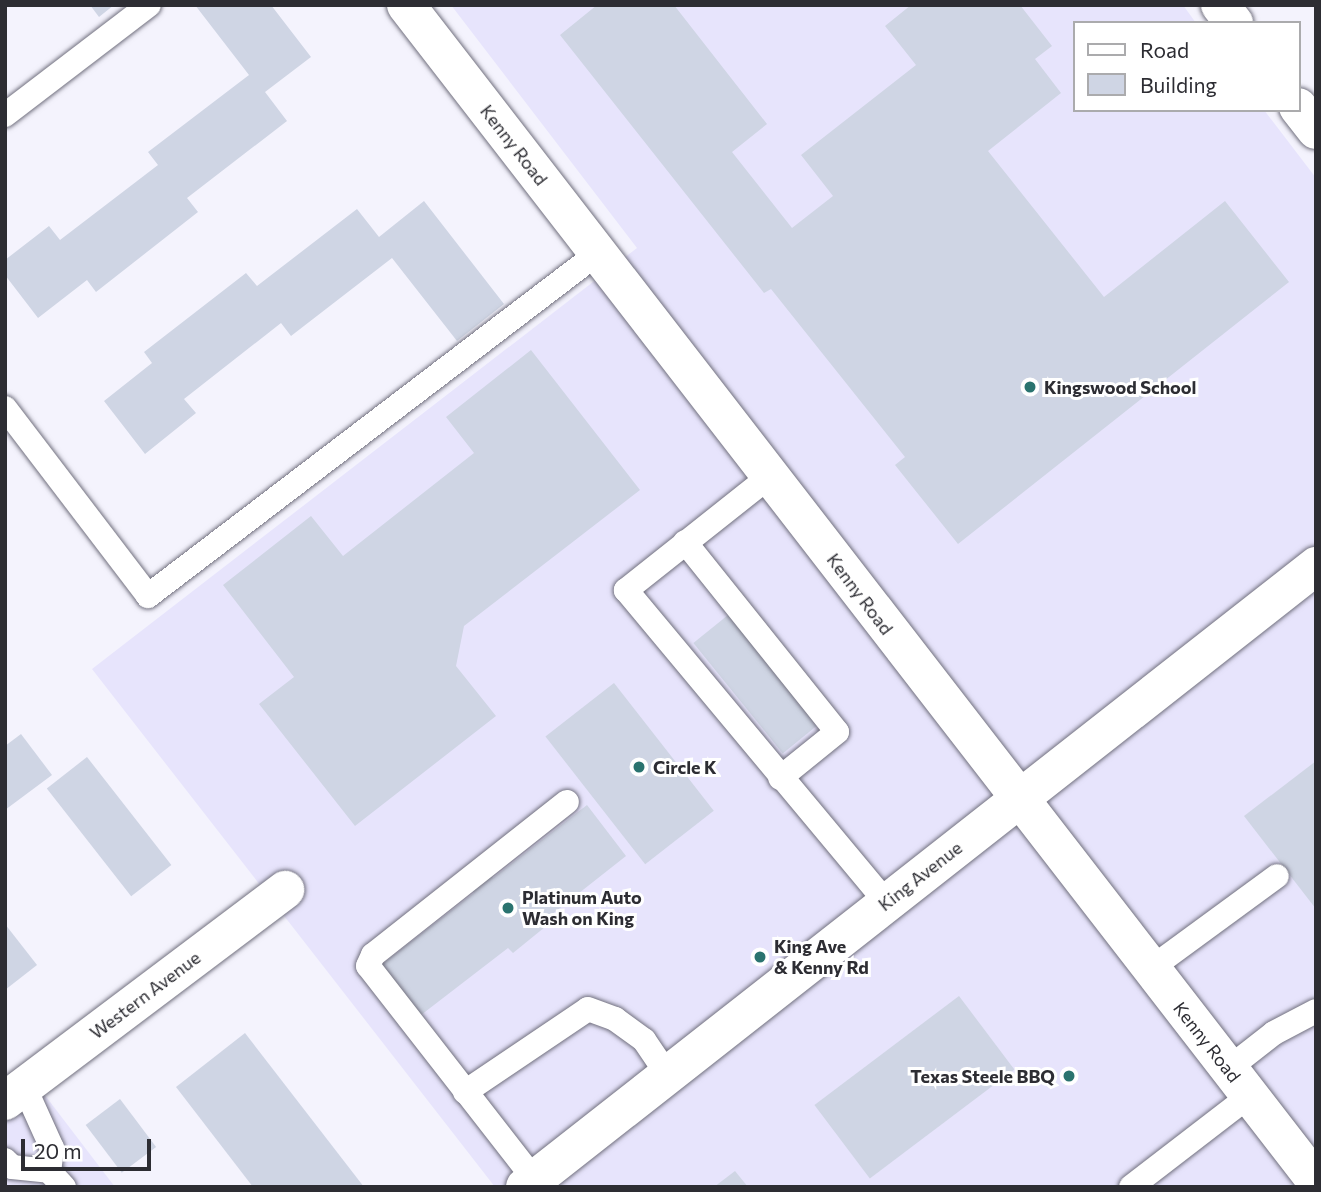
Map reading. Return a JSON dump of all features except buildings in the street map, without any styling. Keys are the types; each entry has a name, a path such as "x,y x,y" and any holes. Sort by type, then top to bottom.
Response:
{"street":[{"name":"Kenny Road","path":"406,5 1017,799 1316,1181"},
{"path":"1220,5 1232,21"},
{"path":"1300,110 1316,130"},
{"name":"King Avenue","path":"530,1183 1316,566"},
{"name":"Western Avenue","path":"15,1093 285,890"}],"lane":[{"path":"5,116 149,5"},
{"path":"5,408 148,596 598,253"},
{"path":"771,476 626,590 886,902"},
{"path":"685,542 837,732 780,778"},
{"path":"530,1183 465,1092 368,966 373,955 567,802"},
{"path":"1150,969 1277,876"},
{"path":"465,1092 588,1009 615,1019 644,1040 667,1074"},
{"path":"1130,1187 1239,1082 1274,1033 1316,1011"},
{"path":"5,1160 12,1167 56,1179 52,1148 15,1093"}],"shaded area":[{"path":"451,5 1183,5 1195,21 1072,21 1072,112 1266,112 1316,178 1316,1187 495,1187 92,669 637,248"},
{"path":"31,1077 115,1187 5,1187 5,1098"}],"place":[{"name":"Kingswood School","path":"1030,387"},
{"name":"Circle K","path":"639,767"},
{"name":"Platinum Auto Wash on King","path":"508,908"},
{"name":"King Ave & Kenny Rd","path":"760,957"},
{"name":"Texas Steele BBQ","path":"1069,1076"}]}
